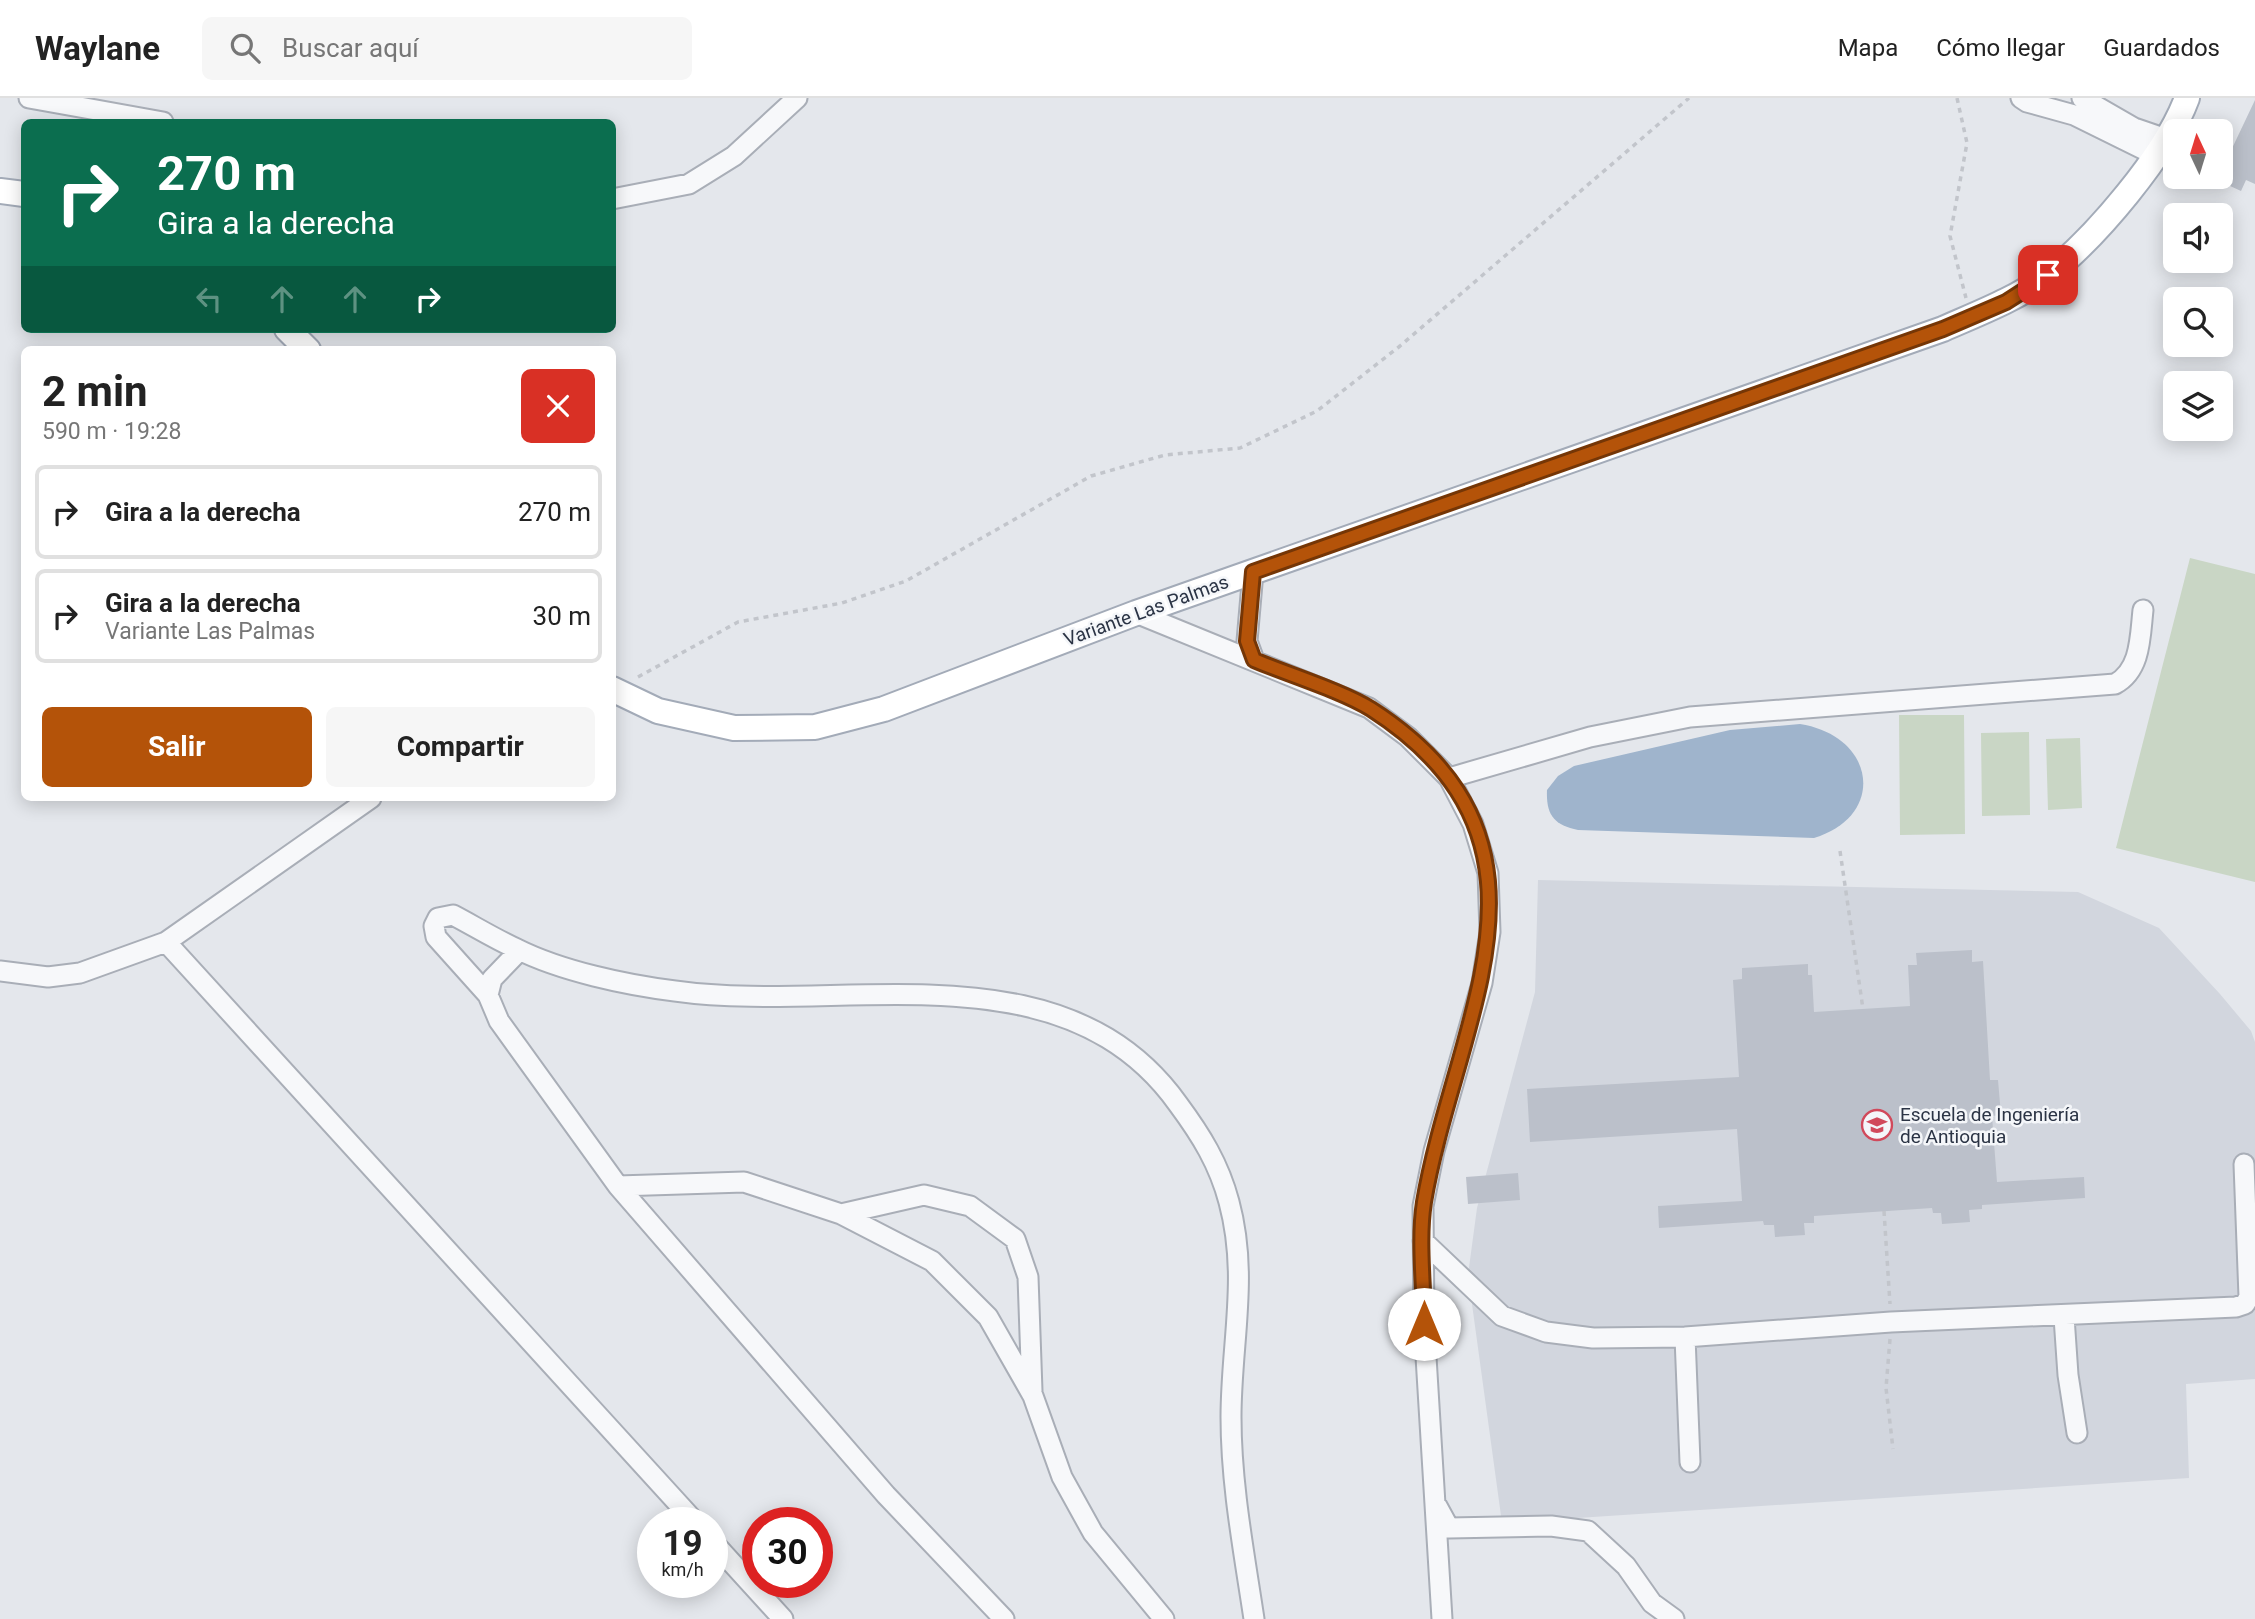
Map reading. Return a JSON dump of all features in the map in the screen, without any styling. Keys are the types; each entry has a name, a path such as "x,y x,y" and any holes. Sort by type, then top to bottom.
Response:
{"main road":[{"name":"Variante Las Palmas","path":"616,693 658,711 734,728 815,727 884,709 1136,613 1971,317 2006,302 2048,275 2085,241 2161,147 2187,98"},
{"path":"0,191 21,194"},
{"path":"291,333 304,346"}],"street":[{"path":"29,98 146,119"},
{"path":"616,198 690,184 734,156 797,98"},
{"path":"2021,98 2026,102 2074,115 2161,147"},
{"path":"2082,98 2161,147"},
{"path":"1253,572 1247,641 1254,660"},
{"path":"1449,778 1590,737 1690,717 2115,684 2126,678 2132,668 2143,610"},
{"path":"1136,613 1369,708 1408,737 1449,778 1473,824 1488,873 1490,932 1482,983 1434,1152 1423,1206 1433,1499 1442,1619"},
{"path":"0,971 48,978 80,973 166,943 367,801"},
{"path":"1004,1619 886,1495 618,1186 499,1021 488,995 436,937 436,920 441,916 453,915 519,951 630,984 676,992 730,996 972,997 1029,1005 1075,1021 1119,1044 1170,1093 1219,1167 1238,1246 1241,1293 1233,1364 1233,1465 1254,1619"},
{"path":"166,943 681,1507"},
{"path":"488,995 492,979 519,951"},
{"path":"1423,1241 1502,1316 1546,1332 1593,1338 1685,1337 1891,1322 2064,1317 2245,1304 2249,1297 2244,1164"},
{"path":"618,1186 744,1182 841,1214 932,1261 988,1317 1032,1395 1062,1477 1093,1533 1164,1619"},
{"path":"841,1214 924,1195 970,1206 1015,1239 1028,1277 1032,1395"},
{"path":"2064,1317 2068,1375 2077,1433"},
{"path":"1685,1337 1690,1462"},
{"path":"1433,1499 1449,1528 1552,1526 1588,1531 1626,1566 1652,1604 1674,1619"},
{"path":"728,1559 783,1619"}],"path":[{"path":"616,693 738,622 842,603 906,581 1091,476 1165,455 1240,448 1317,411 1400,346 1689,98"},
{"path":"1957,98 1967,143 1950,236 1971,317"},
{"path":"1840,851 1863,1009"}],"shaded area":[{"name":"Escuela de Ingeniería de Antioquia","path":"1538,880 2078,892 2159,928 2220,994 2251,1031 2255,1042 2255,1379 2186,1384 2189,1478 1502,1523 1468,1275 1477,1208 1535,992"}],"green space":[{"path":"2190,558 2255,574 2255,882 2116,848"},
{"path":"1899,715 1964,715 1965,834 1900,835"},
{"path":"2029,732 2030,815 1982,816 1981,733"},
{"path":"2080,738 2082,808 2048,810 2046,739"}],"water":[{"path":"1800,724 1825,731 1845,744 1857,760 1863,777 1862,795 1853,813 1837,827 1814,838 1578,830 1557,822 1550,812 1547,790 1558,776 1574,766 1730,730"}],"building":[{"path":"2255,100 2255,184 2246,180 2241,191 2233,187 2233,146"},
{"path":"1972,950 1972,962 1983,961 1990,1080 1998,1080 2001,1115 1992,1116 1997,1182 2084,1177 2085,1198 1982,1205 1982,1209 1969,1210 1970,1222 1942,1224 1941,1213 1933,1213 1932,1208 1814,1216 1814,1223 1804,1223 1805,1235 1775,1237 1774,1225 1764,1225 1763,1221 1659,1228 1658,1206 1742,1201 1737,1129 1530,1142 1527,1089 1739,1077 1733,980 1742,979 1742,968 1808,964 1808,975 1812,975 1814,1012 1910,1006 1908,965 1917,965 1916,953"},
{"path":"1518,1173 1520,1200 1468,1204 1466,1177"}],"place":[{"name":"Escuela de Ingeniería de Antioquia","path":"1877,1125"}],"route":[{"path":"1424,1324 1423,1206 1434,1152 1482,983 1490,932 1488,873 1473,824 1449,778 1408,737 1369,708 1254,660 1247,641 1253,572 1943,329 2006,302 2048,275"}]}
